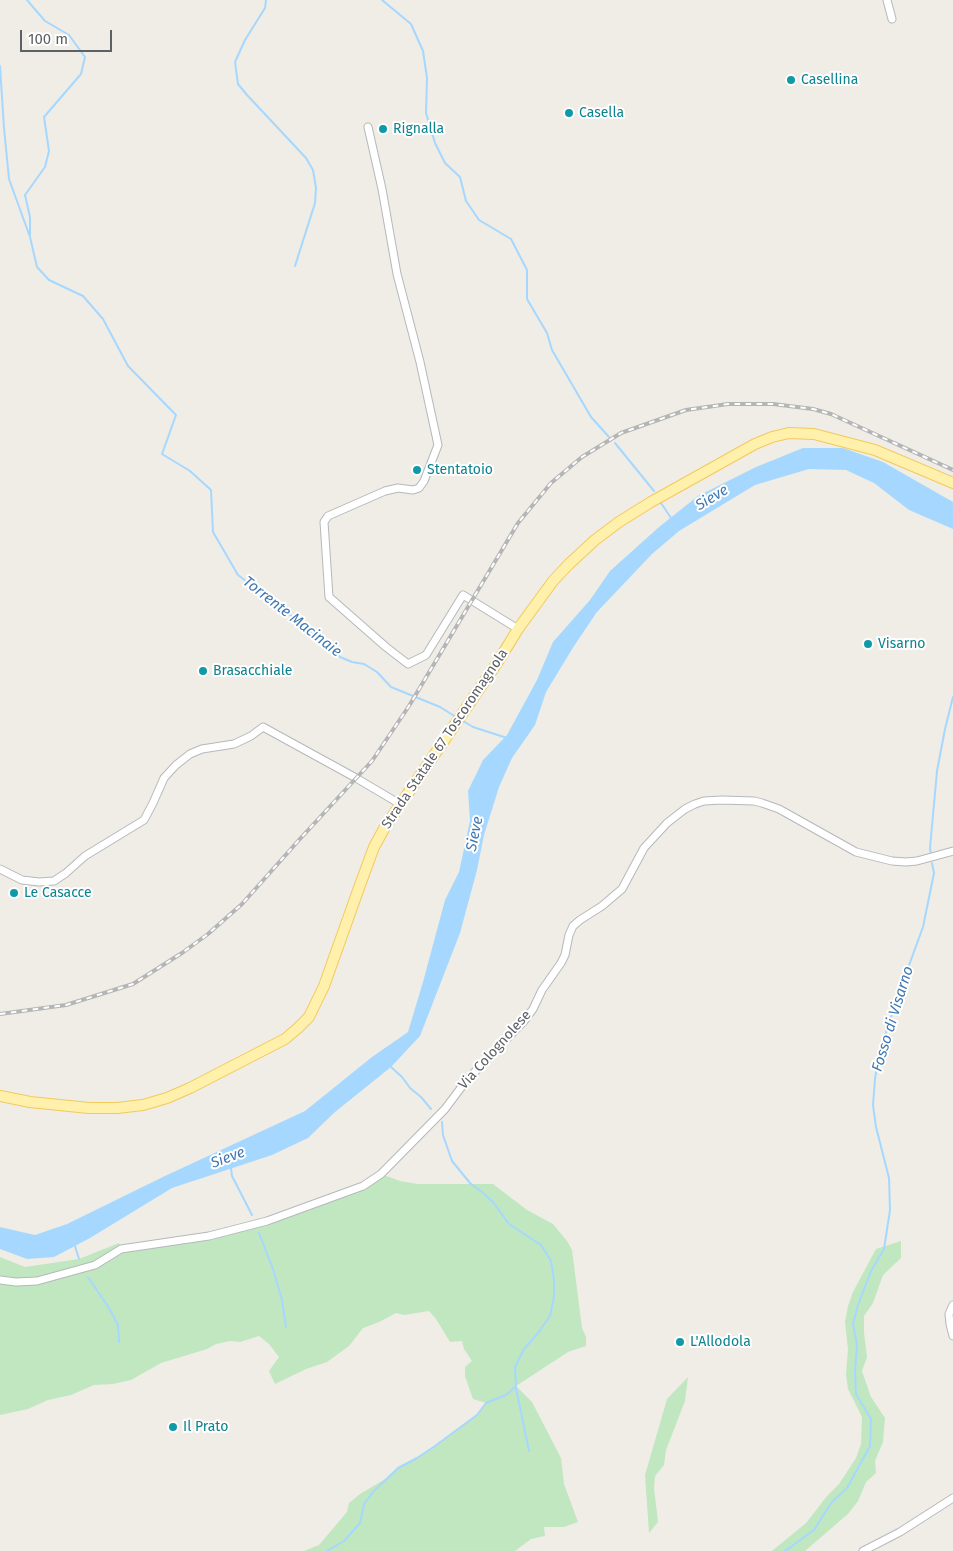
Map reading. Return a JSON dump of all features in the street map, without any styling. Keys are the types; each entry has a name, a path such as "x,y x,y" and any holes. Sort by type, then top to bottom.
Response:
{"main road":[{"name":"Strada Statale 67 Toscoromagnola","path":"0,1096 30,1102 89,1108 117,1108 143,1104 167,1098 190,1088 285,1039 298,1028 309,1017 324,986 374,847 385,826 466,709 518,629 553,582 595,540 619,522 755,444 772,437 789,434 814,434 875,450 953,483"}],"street":[{"path":"887,0 892,19"},
{"path":"368,127 382,189 397,274 420,362 438,445 424,481 419,488 413,490 398,488 328,516 324,522 328,597 408,664 426,655 463,595 518,629"},
{"path":"0,869 22,880 54,881 66,873 84,856 144,820 154,803 164,778 176,764 190,754 202,749 234,744 251,736 263,727 400,804"},
{"name":"Via Colognolese","path":"0,1280 16,1282 37,1281 95,1265 121,1249 208,1236 267,1221 363,1186 381,1174 445,1109 466,1080 528,1015 542,990 561,963 573,926 608,902 622,889 644,848 666,823 695,804 722,800 762,803 779,809 856,852 892,861 917,861 953,851"},
{"path":"953,1305 950,1314 953,1336"},
{"path":"863,1551 900,1532 953,1498"}],"green space":[{"path":"381,1174 400,1181 418,1184 493,1184 527,1210 553,1224 567,1241 572,1250 586,1346 568,1352 516,1386 532,1402 561,1458 564,1484 578,1522 564,1527 544,1527 545,1536 531,1539 515,1551 304,1551 319,1545 347,1512 349,1503 360,1494 447,1438 477,1415 486,1403 473,1399 465,1376 465,1367 472,1361 464,1349 462,1341 450,1342 429,1311 404,1315 396,1313 363,1328 349,1346 327,1362 306,1369 275,1384 269,1371 279,1357 269,1344 259,1336 240,1342 230,1341 216,1344 207,1349 161,1363 131,1380 113,1384 94,1385 71,1395 48,1400 28,1409 0,1415 0,1257 25,1267 79,1259 119,1243 121,1249 182,1239 267,1221 363,1186"},
{"path":"901,1241 901,1258 883,1275 873,1303 864,1316 867,1357 862,1371 871,1397 885,1418 883,1442 875,1461 876,1473 866,1482 858,1501 848,1514 805,1551 772,1551 806,1523 839,1484 856,1458 861,1444 862,1417 848,1389 846,1375 848,1349 845,1322 848,1306 853,1292 876,1249"},
{"path":"688,1377 685,1401 666,1450 664,1465 655,1476 654,1488 658,1522 649,1533 645,1475 667,1399"}],"water":[{"name":"Sieve","path":"803,448 843,448 883,462 953,502 953,529 909,510 874,483 846,470 809,469 755,485 679,531 652,554 597,612 546,692 535,725 512,758 499,787 484,835 477,870 460,933 420,1036 391,1067 335,1112 308,1138 272,1155 172,1188 90,1238 54,1257 27,1259 0,1249 0,1227 35,1235 67,1224 305,1111 372,1057 408,1032 445,900 459,872 470,821 468,791 483,760 507,735 537,680 553,642 590,600 610,571 659,527 698,496 756,467"}],"waterway":[{"path":"27,0 45,21 69,35 85,57 81,74 44,117 49,151 45,167 25,195 30,217 30,235"},
{"path":"266,0 265,8 245,40 235,62 238,84 306,158 313,170 316,188 315,203 295,266"},
{"path":"382,0 411,24 423,51 427,78 426,113 435,143 445,163 460,177 466,201 479,220 511,239 527,270 527,299 547,333 552,350 591,417 609,437"},
{"name":"Torrente Macinaie","path":"0,66 9,179 30,237 37,267 49,280 83,296 103,319 128,366 176,415 162,454 190,471 211,490 213,532 238,575 332,647 340,657 364,664 377,672 391,687 440,707 456,717"},
{"path":"615,443 654,491"},
{"path":"661,503 671,518"},
{"name":"Fosso di Visarno","path":"931,855 937,771 953,697"},
{"name":"Torrente Macinaie","path":"463,721 473,727 507,738"},
{"name":"Fosso di Visarno","path":"785,1551 814,1530 831,1503 847,1488 870,1446 871,1419 856,1394 857,1345 853,1324 871,1271 884,1249 890,1210 889,1178 876,1127 873,1105 875,1079 878,1059 888,1026 923,927 934,873 932,863"},
{"path":"391,1067 431,1109"},
{"path":"327,1551 344,1541 360,1523 364,1504 373,1492 398,1468 435,1446 477,1415 486,1403 506,1395 516,1386 515,1367 524,1349 550,1316 554,1297 551,1261 541,1245 509,1224 493,1202 470,1183 452,1161 443,1135 442,1122"},
{"path":"231,1168 232,1176 252,1215"},
{"path":"259,1233 273,1269 282,1300 286,1327"},
{"path":"75,1246 79,1259"},
{"path":"88,1277 118,1325 119,1342"},
{"path":"516,1388 529,1451"}],"railway":[{"path":"0,1014 66,1005 133,984 208,934 242,904 372,761 409,706 518,523 551,483 582,457 621,433 686,410 728,404 773,404 813,409 831,414 953,470"}],"place":[{"name":"Casellina","path":"791,80"},
{"name":"Casella","path":"569,113"},
{"name":"Rignalla","path":"383,129"},
{"name":"Stentatoio","path":"417,470"},
{"name":"Visarno","path":"868,644"},
{"name":"Brasacchiale","path":"203,671"},
{"name":"Le Casacce","path":"14,893"},
{"name":"L'Allodola","path":"680,1342"},
{"name":"Il Prato","path":"173,1427"}]}
